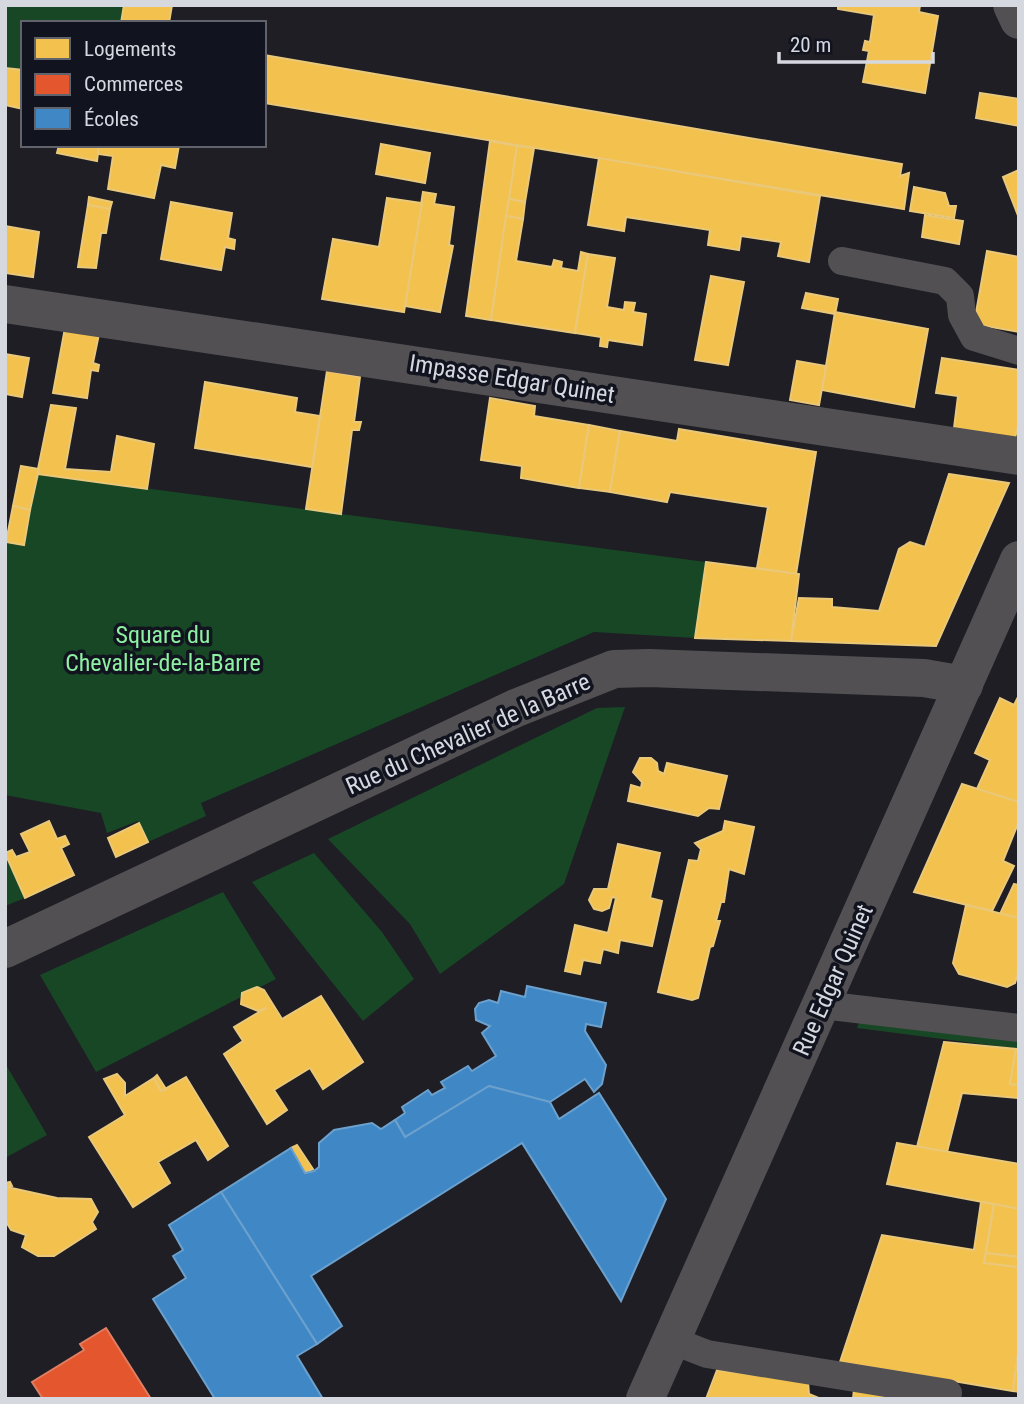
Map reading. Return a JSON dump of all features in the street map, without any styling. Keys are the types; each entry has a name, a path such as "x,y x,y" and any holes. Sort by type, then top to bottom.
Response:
{"street":[{"path":"1012,5 1019,20"},
{"name":"Impasse Edgar Quinet","path":"5,304 1019,456"},
{"name":"Rue Edgar Quinet","path":"645,1399 1019,560"},
{"name":"Rue du Chevalier de la Barre","path":"5,949 516,708 614,669 923,678 964,685"}],"lane":[{"path":"842,261 945,281 960,296 961,315 974,337 1019,351"},
{"path":"821,1005 1019,1028"},
{"path":"671,1340 707,1354 947,1393 946,1399"}],"green space":[{"path":"5,5 124,5 121,21 21,21 21,70 5,69"},
{"name":"Square du Chevalier-de-la-Barre","path":"37,474 706,562 695,638 594,632 201,803 206,816 148,842 138,821 107,833 101,813 5,795 5,542 24,545"},
{"path":"625,707 564,884 440,974 410,924 328,839 597,708"},
{"path":"314,853 382,932 414,979 363,1021 252,882"},
{"path":"5,855 25,898 5,906"},
{"path":"223,892 276,979 96,1072 40,975"},
{"path":"864,1008 1019,1024 1019,1049 857,1028"},
{"path":"5,1063 47,1135 5,1158"}],"building: Logements":[{"path":"124,5 172,5 169,21 121,21"},
{"path":"838,5 920,5 919,12 938,16 925,93 863,82 869,51 863,50 865,41 870,42 874,15 838,9"},
{"path":"266,55 902,164 900,176 909,173 904,209 266,103"},
{"path":"5,68 21,70 21,109 5,105"},
{"path":"980,93 1019,99 1019,126 976,118"},
{"path":"490,141 517,146 491,320 466,316"},
{"path":"381,144 430,153 425,183 376,174"},
{"path":"517,146 534,148 525,202 509,199"},
{"path":"58,147 99,147 97,161 57,153"},
{"path":"99,147 179,147 175,168 161,165 154,198 108,189 113,156 98,154"},
{"path":"599,158 820,196 809,262 778,256 781,242 741,236 739,250 708,245 710,230 626,217 624,231 588,225"},
{"path":"1019,170 1019,218 1003,177"},
{"path":"914,187 945,193 949,206 956,206 954,218 910,211"},
{"path":"423,192 436,194 434,204 454,207 449,245 453,246 440,312 405,306"},
{"path":"89,197 112,202 110,209 88,205"},
{"path":"387,198 422,203 404,312 322,299 333,239 379,247"},
{"path":"509,199 525,202 523,219 506,216"},
{"path":"171,202 232,213 228,238 235,240 234,249 225,247 221,270 161,259"},
{"path":"88,205 110,209 106,233 101,233 96,268 78,267"},
{"path":"925,215 963,221 959,244 922,237"},
{"path":"506,216 523,219 516,261 552,267 554,260 562,262 561,268 578,271 581,252 588,254 575,333 491,320"},
{"path":"5,226 39,232 33,277 5,273"},
{"path":"987,251 1019,257 1019,332 974,324"},
{"path":"588,254 615,258 607,307 624,310 625,302 635,303 633,312 646,314 642,345 608,340 607,347 600,346 601,337 575,333"},
{"path":"711,276 744,282 728,365 695,360"},
{"path":"806,293 838,299 835,314 802,308"},
{"path":"835,312 928,329 914,407 822,390"},
{"path":"65,328 99,334 93,363 99,365 98,371 91,370 87,398 53,393"},
{"path":"5,354 29,358 22,397 5,394"},
{"path":"942,358 1019,370 1019,422 1015,438 954,428 958,396 936,393"},
{"path":"797,361 826,366 819,405 790,400"},
{"path":"327,371 360,377 354,422 361,422 359,430 352,430 341,514 306,509"},
{"path":"205,382 297,398 295,412 320,416 312,467 195,448"},
{"path":"490,398 535,406 534,416 589,425 579,488 521,478 522,466 481,460"},
{"path":"51,405 76,408 65,469 111,472 117,436 154,444 147,489 37,474"},
{"path":"589,425 620,431 610,492 579,488"},
{"path":"679,429 816,452 796,574 757,568 768,507 670,492 667,502 610,492 620,431 677,441"},
{"path":"21,466 39,469 30,510 13,506"},
{"path":"949,474 1009,483 936,646 791,641 799,598 832,599 832,607 879,611 899,549 910,542 925,547"},
{"path":"13,506 30,510 24,545 6,542"},
{"path":"706,562 799,574 791,641 695,638"},
{"path":"1019,695 1019,802 977,789 990,760 975,753 1000,698 1014,705"},
{"path":"640,758 651,758 657,763 658,771 664,774 667,763 727,776 719,809 709,808 698,816 628,801 631,785 641,788 642,782 633,772"},
{"path":"962,784 1019,802 1019,821 1003,861 1014,866 992,911 914,892"},
{"path":"49,821 57,839 65,836 69,844 61,848 74,875 25,898 5,853 12,850 16,857 30,852 21,834"},
{"path":"725,821 754,827 744,874 729,869 724,902 721,902 716,921 720,921 713,946 710,947 698,998 692,1000 658,992 689,860 698,861 701,849 695,843 723,831"},
{"path":"139,823 148,842 116,857 108,838"},
{"path":"618,844 660,853 650,898 662,901 652,946 620,940 618,953 603,949 600,963 583,960 580,974 565,971 575,925 608,933 616,898 612,897 609,908 602,911 594,909 589,900 594,889 608,889"},
{"path":"1014,884 1019,885 1019,918 1000,914"},
{"path":"966,905 1019,918 1019,970 1015,983 1007,987 959,974 953,963"},
{"path":"257,987 264,990 282,1019 321,996 363,1062 323,1089 310,1068 274,1090 287,1110 267,1124 224,1054 243,1041 234,1027 266,1008 258,1011 241,1004 242,993"},
{"path":"944,1042 1016,1049 1010,1084 1019,1085 1019,1098 962,1093 947,1152 917,1147"},
{"path":"1016,1049 1019,1049 1019,1085 1010,1084"},
{"path":"117,1074 125,1083 125,1096 154,1078 161,1091 186,1077 228,1146 208,1160 196,1140 158,1162 170,1183 133,1207 89,1137 125,1115 104,1079"},
{"path":"157,1075 166,1089 161,1091 154,1078"},
{"path":"897,1143 1019,1164 1019,1209 887,1184"},
{"path":"297,1145 313,1169 305,1173 291,1148"},
{"path":"10,1182 12,1186 7,1187 57,1198 91,1199 98,1212 92,1222 96,1229 54,1256 38,1256 22,1247 26,1235 11,1230 5,1220 5,1183"},
{"path":"981,1202 994,1204 984,1263 1019,1267 1019,1346 1013,1391 840,1362 882,1235 974,1250"},
{"path":"994,1204 1019,1209 1019,1257 986,1253"},
{"path":"986,1253 1019,1257 1019,1267 984,1263"},
{"path":"1019,1346 1019,1392 1013,1391"},
{"path":"717,1370 808,1382 809,1394 821,1399 706,1399"},
{"path":"854,1389 903,1399 853,1399"}],"building: Commerces":[{"path":"106,1328 151,1399 43,1399 32,1382 84,1350 80,1344"}],"building: Écoles":[{"path":"527,986 606,1003 601,1027 586,1024 585,1031 606,1065 602,1084 594,1092 585,1079 550,1102 489,1086 405,1137 395,1120 405,1113 402,1107 428,1090 432,1095 445,1088 441,1082 468,1066 472,1071 496,1056 482,1033 490,1026 476,1020 475,1009 479,1003 489,1000 498,1003 501,991 525,997"},
{"path":"489,1086 550,1102 559,1119 599,1093 666,1199 621,1301 522,1143 311,1276 342,1326 317,1344 221,1192 291,1148 305,1173 314,1171 319,1167 319,1143 334,1130 372,1123 381,1129 395,1120 405,1137"},
{"path":"221,1192 317,1344 297,1356 323,1399 215,1399 153,1299 186,1278 173,1256 183,1250 169,1225"}]}
